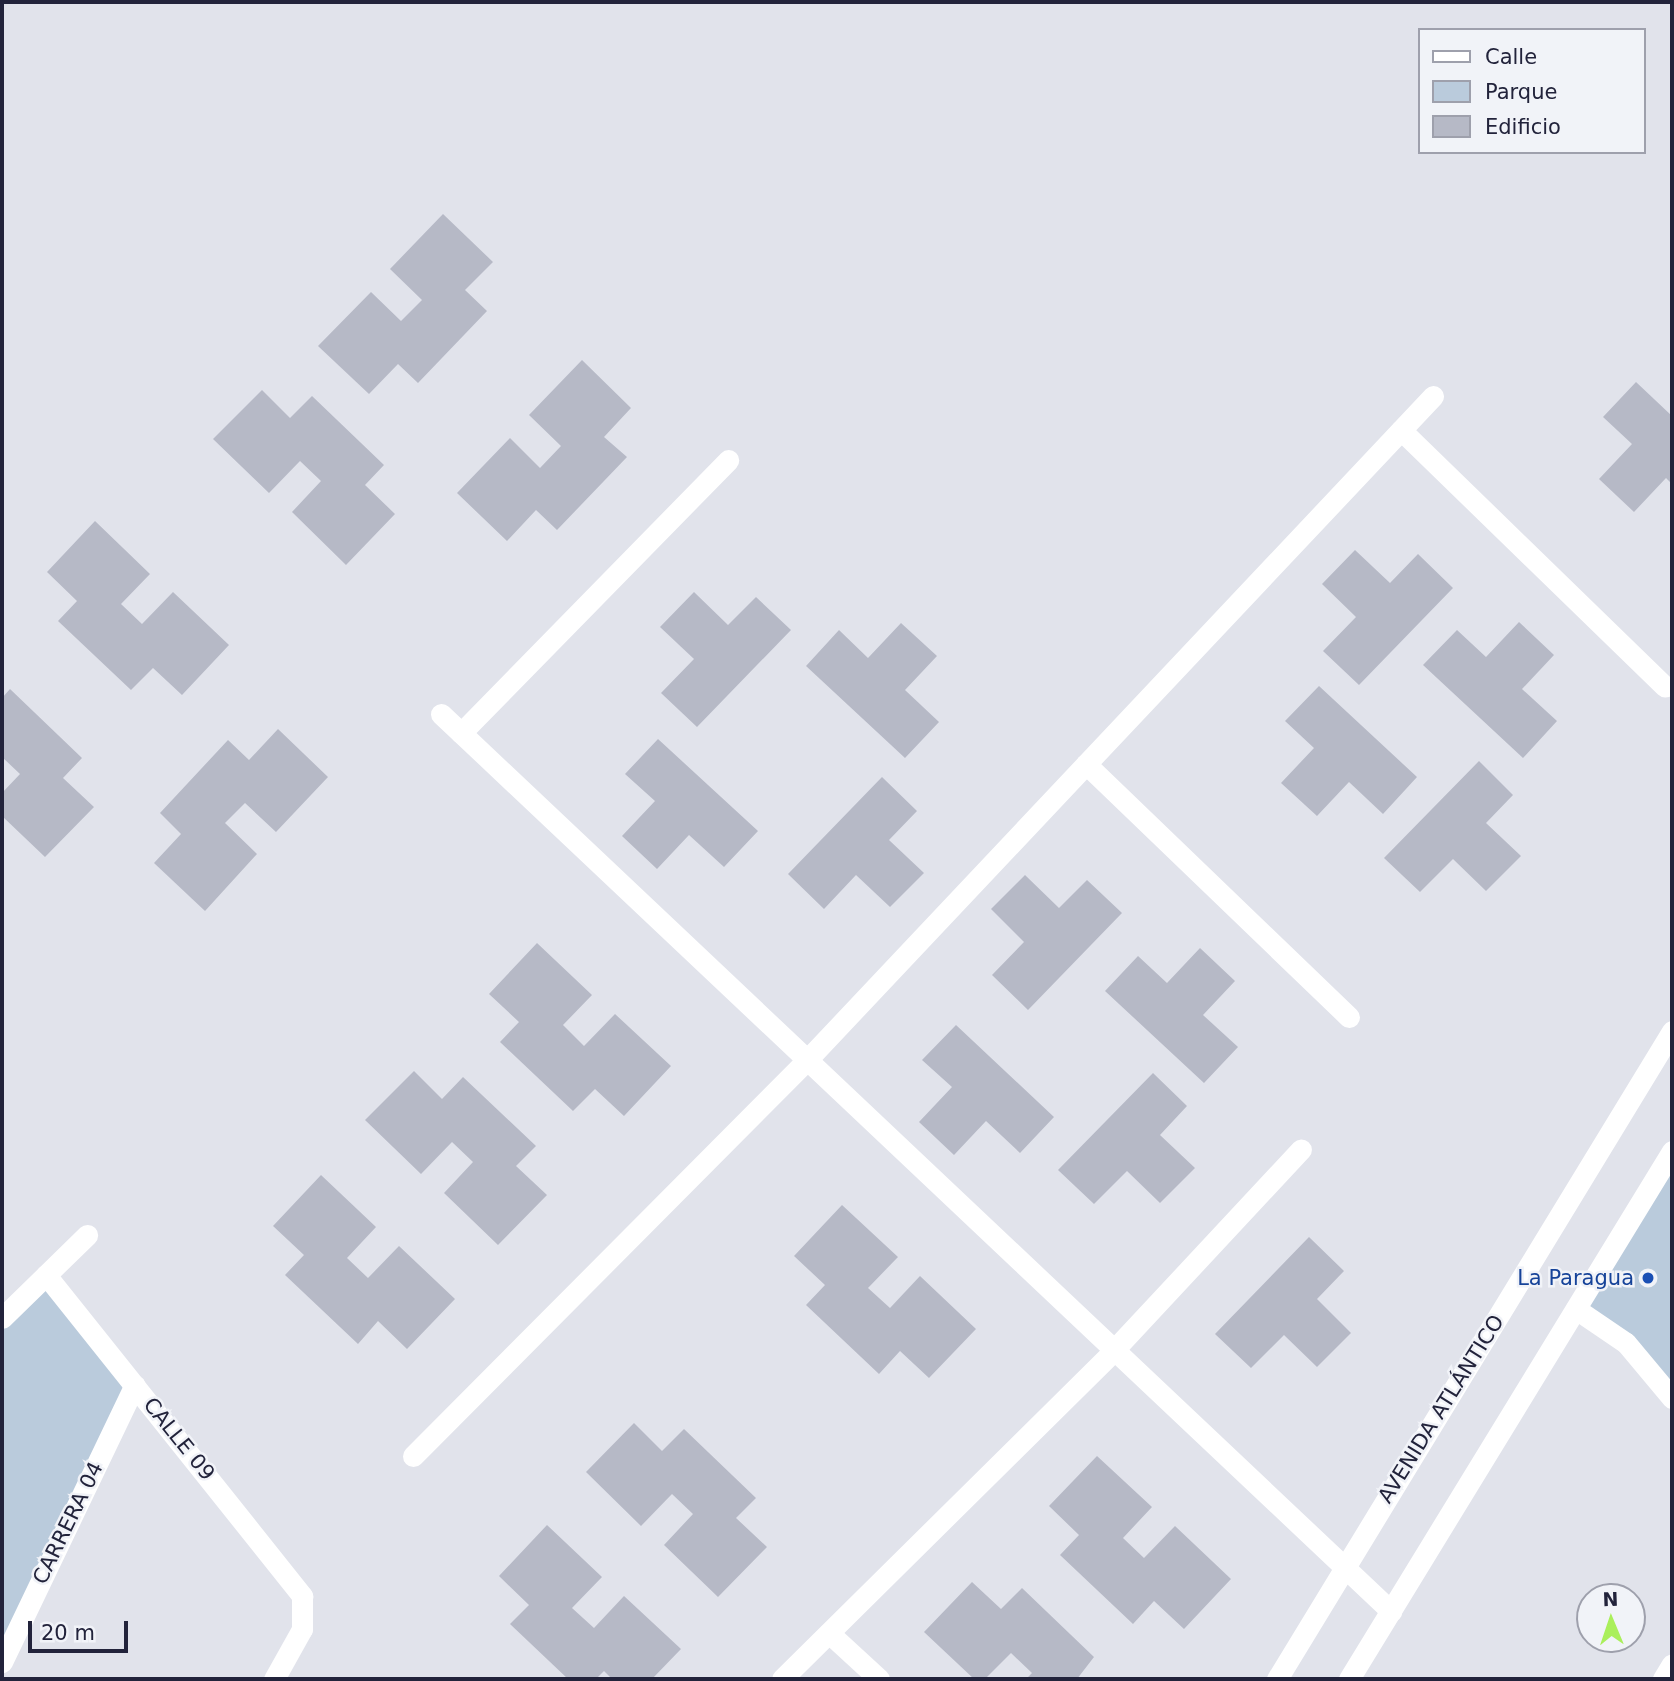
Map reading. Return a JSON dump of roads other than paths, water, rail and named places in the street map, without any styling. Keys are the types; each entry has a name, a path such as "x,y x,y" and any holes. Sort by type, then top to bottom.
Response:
{"street":[{"path":"413,1456 806,1060 1433,396"},
{"path":"1401,430 1665,687"},
{"path":"461,733 727,460"},
{"path":"441,713 1112,1352 1343,1570 1391,1611"},
{"path":"1086,764 1349,1017"},
{"name":"AVENIDA ATLÁNTICO","path":"1277,1679 1672,1031"},
{"path":"782,1679 1112,1352 1301,1149"},
{"path":"1349,1679 1672,1151"},
{"path":"2,1318 87,1235"},
{"name":"CALLE 09","path":"46,1275 290,1576 306,1607 302,1629 274,1679"},
{"path":"1576,1309 1626,1343 1672,1398"},
{"name":"CARRERA 04","path":"2,1662 135,1385"},
{"path":"829,1633 879,1679"},
{"path":"1663,1679 1672,1664"}],"place":[{"name":"La Paragua","path":"1648,1278"}]}
